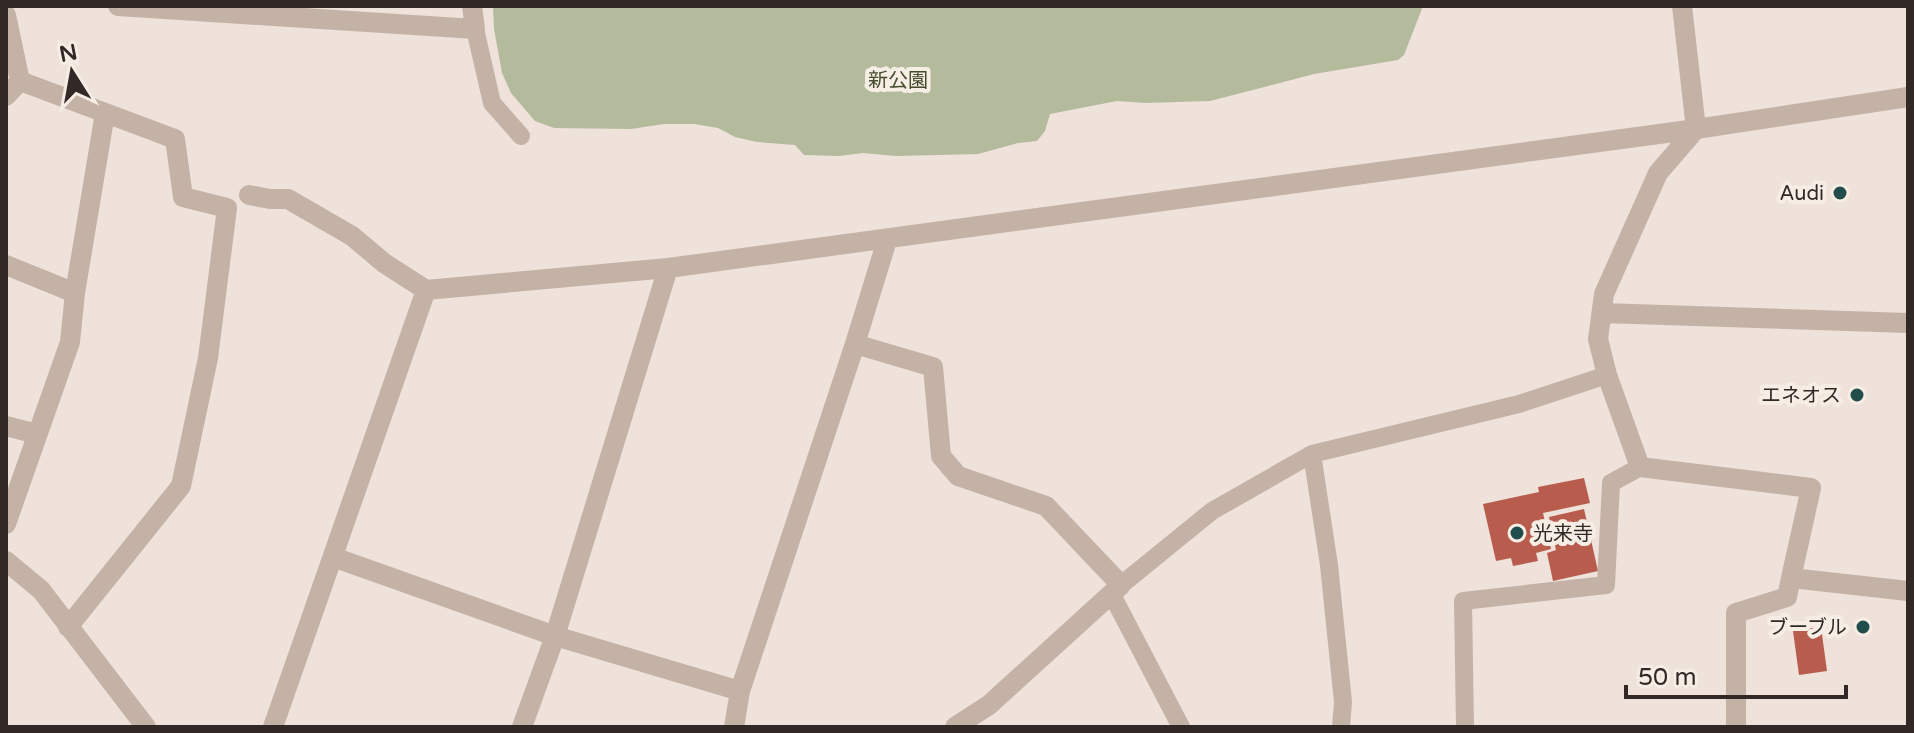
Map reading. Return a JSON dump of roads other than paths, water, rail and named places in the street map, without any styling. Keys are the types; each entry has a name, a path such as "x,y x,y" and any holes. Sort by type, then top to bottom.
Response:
{"street":[{"path":"118,6 475,29 472,6"},
{"path":"1682,6 1696,129 1658,173 1604,294 1598,339 1607,375 1640,467 1811,488 1787,597 1736,613 1736,727"},
{"path":"6,15 13,89 105,113 175,139 183,197 227,208 208,358 181,486 68,627"},
{"path":"249,195 288,199 352,236 384,263 426,290 668,268 887,240 1908,97"},
{"path":"6,524 70,342 75,293 105,113"},
{"path":"734,727 740,691 887,240"},
{"path":"6,265 75,293"},
{"path":"522,727 555,636 668,268"},
{"path":"273,727 426,290"},
{"path":"1602,313 1908,323"},
{"path":"855,344 933,367 941,456 958,476 1046,506 1116,589 989,705 955,727"},
{"path":"6,426 37,434"},
{"path":"333,557 555,636 740,691"},
{"path":"6,561 41,590 146,727"},
{"path":"1791,578 1908,591"}],"lane":[{"path":"475,29 492,103 521,136"},
{"path":"1181,727 1116,589 1212,511 1312,454 1519,404 1607,375"},
{"path":"1312,454 1329,565 1343,702 1341,727"},
{"path":"1465,727 1463,601 1606,585 1611,483 1640,467"}],"place":[{"name":"Audi","path":"1840,193"},
{"name":"エネオス","path":"1857,395"},
{"name":"光来寺","path":"1517,533"},
{"name":"ブーブル","path":"1863,627"}],"park label":[{"name":"新公園","path":"898,80"}]}
